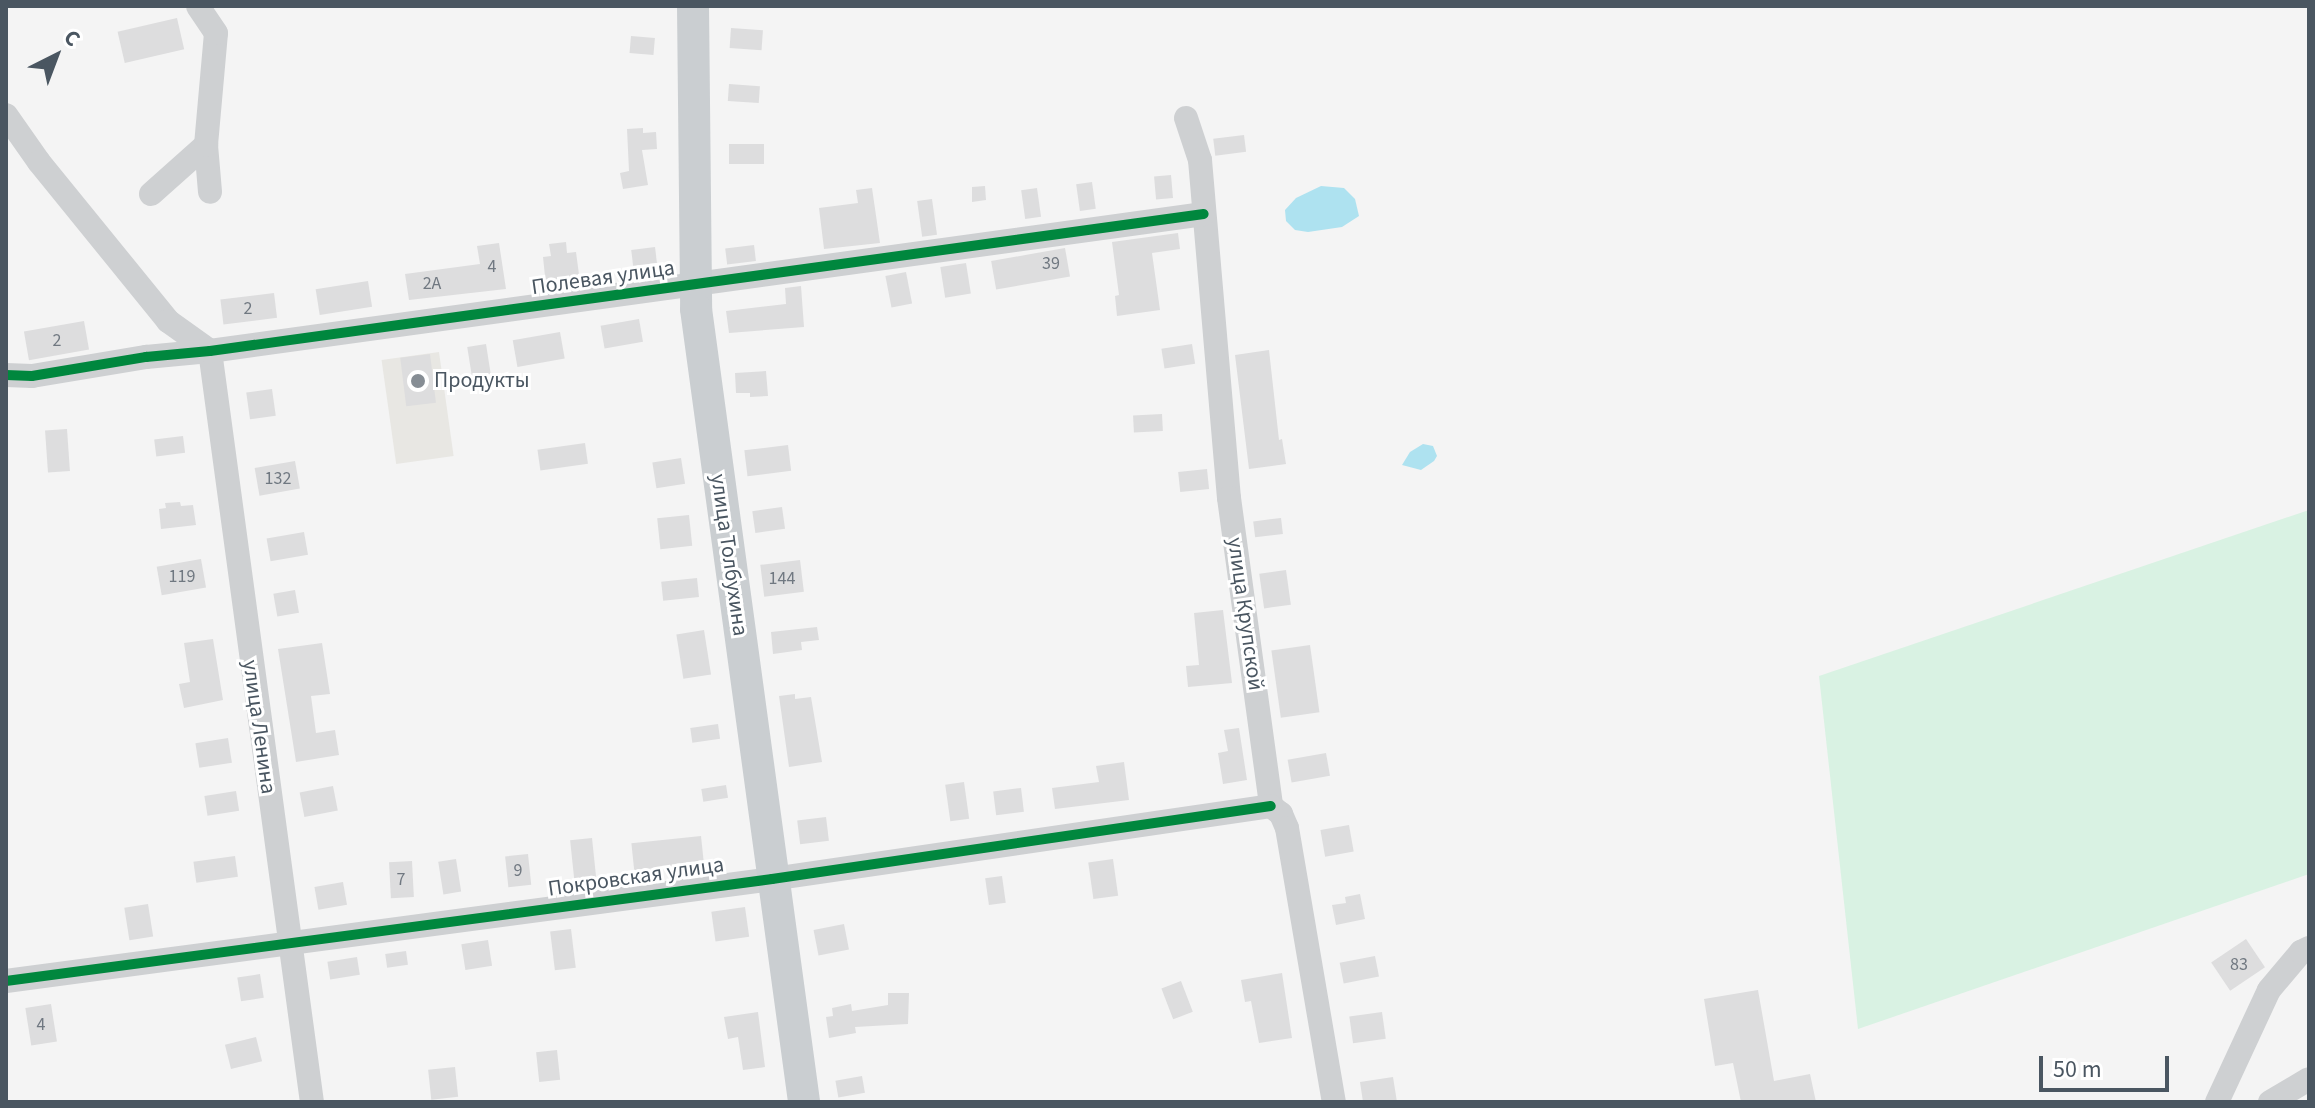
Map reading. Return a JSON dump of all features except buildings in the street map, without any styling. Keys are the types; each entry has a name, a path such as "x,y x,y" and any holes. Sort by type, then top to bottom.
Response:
{"main road":[{"name":"улица Толбухина","path":"693,6 695,285 804,1102"}],"street":[{"path":"198,6 216,33 206,145 210,192"},
{"path":"6,115 39,162 168,321 210,351"},
{"name":"улица Крупской","path":"1186,118 1200,160 1229,498 1271,806 1281,814 1287,828 1334,1102"},
{"path":"151,194 206,145"},
{"name":"Полевая улица","path":"6,375 32,376 146,357 210,351 1204,214"},
{"name":"улица Ленина","path":"210,351 288,944 312,1102"},
{"name":"Покровская улица","path":"6,981 772,879 1271,806"},
{"path":"2217,1102 2269,990 2301,952 2309,948"},
{"path":"2270,1102 2309,1079"}],"shaded area":[{"path":"439,352 454,456 396,464 382,360"}],"green space":[{"path":"2309,510 2309,874 1858,1029 1819,676"}],"water":[{"path":"1321,186 1344,188 1355,199 1359,216 1342,227 1308,232 1295,230 1286,221 1285,210 1296,198"},
{"path":"1423,444 1433,446 1437,456 1434,461 1421,470 1402,465 1410,452"}],"cycle path":[{"path":"6,375 32,376 146,357 210,351 1204,214"},
{"path":"6,981 772,879 1271,806"}],"place":[{"name":"Продукты","path":"418,381"}]}
